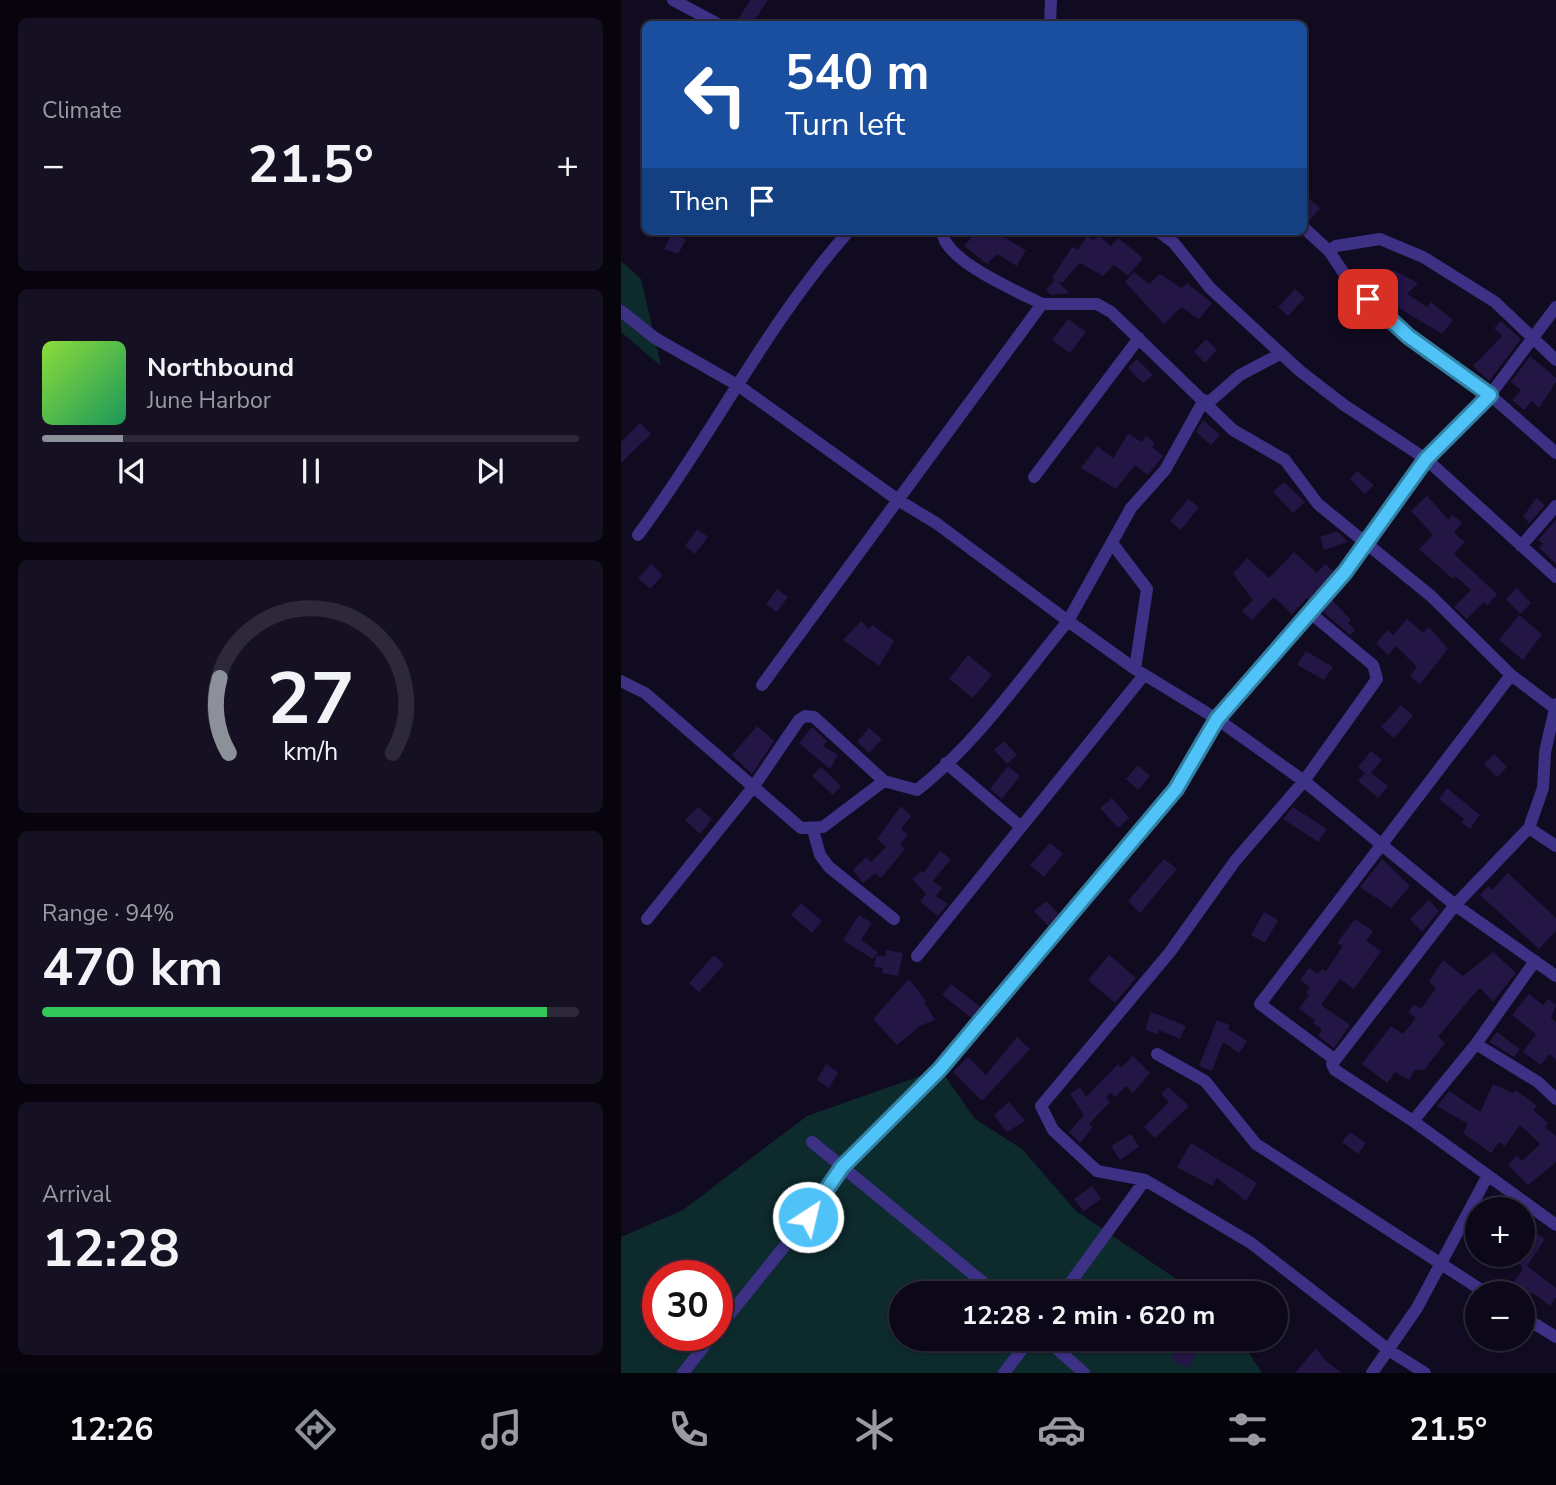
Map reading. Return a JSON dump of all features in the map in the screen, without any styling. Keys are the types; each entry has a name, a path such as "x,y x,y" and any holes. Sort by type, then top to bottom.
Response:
{"street":[{"path":"672,0 712,21"},
{"path":"1050,0 1050,21"},
{"path":"1307,231 1329,251 1349,281 1408,336 1490,395 1556,453"},
{"path":"638,535 672,489 808,277 845,235"},
{"path":"942,235 959,259 1042,304 1097,304 1111,312 1233,430 1285,460 1318,504 1431,596 1511,675 1555,707 1545,752 1543,788 1529,828 1456,905 1332,1064 1335,1070 1413,1121 1556,1225"},
{"path":"1163,235 1174,243 1210,288 1280,354 1344,405 1426,459 1556,577"},
{"path":"1329,251 1336,246 1380,239 1423,257 1495,302 1556,360"},
{"path":"762,685 1042,304"},
{"path":"733,1310 808,1217 842,1167 940,1069 1176,789 1217,719 1308,611 1345,572 1426,459 1490,395 1556,307"},
{"path":"621,311 655,338 739,386 898,500 936,523 1140,672 1217,719 1304,781 1456,905 1556,976"},
{"path":"1034,477 1139,338"},
{"path":"647,919 754,786 799,720 805,716 814,717 884,781 917,790 946,763 1068,621 1131,508 1165,470 1206,401 1240,375 1280,354"},
{"path":"1521,546 1556,506"},
{"path":"917,956 1021,827 1140,672 1147,589 1112,543"},
{"path":"1308,611 1373,665 1377,679 1304,781 1235,861 1169,952 1041,1106 1053,1130 1097,1171 1145,1181 1251,1243 1390,1351 1425,1373"},
{"path":"1334,1059 1260,1004 1511,675"},
{"path":"621,681 645,693 801,828 813,830 823,827 884,781"},
{"path":"946,763 1021,827"},
{"path":"1529,828 1556,846"},
{"path":"813,830 820,855 829,867 893,919"},
{"path":"1413,1121 1476,1044 1535,961"},
{"path":"1476,1044 1530,1077 1556,1099"},
{"path":"1157,1055 1205,1081 1256,1144 1467,1281"},
{"path":"812,1142 981,1281"},
{"path":"1372,1373 1390,1351 1417,1308 1487,1177"},
{"path":"1072,1281 1145,1181"},
{"path":"1535,1324 1556,1337"},
{"path":"683,1373 700,1351"},
{"path":"1004,1373 1021,1351"},
{"path":"1060,1351 1085,1373"}],"green space":[{"path":"621,261 641,279 661,366 621,332"},
{"path":"940,1069 975,1119 1022,1149 1076,1211 1179,1281 889,1281 889,1351 1248,1351 1262,1373 621,1373 621,1237 683,1210 807,1116"}],"building":[{"path":"750,0 768,0 754,21 737,21"},
{"path":"1307,197 1320,208 1307,220"},
{"path":"671,235 686,240 678,254 664,249"},
{"path":"974,235 1000,235 1026,250 1017,266 997,254 987,264 964,246"},
{"path":"1098,235 1111,246 1118,238 1143,258 1128,276 1114,265 1103,276 1080,263 1062,283 1057,281 1069,293 1051,295 1046,290 1055,280 1052,278 1072,247 1078,250 1087,236 1094,240"},
{"path":"1394,270 1418,283 1407,294 1427,307 1431,302 1453,320 1442,334 1376,294 1384,282 1387,284"},
{"path":"1134,272 1149,284 1160,274 1182,288 1187,283 1212,303 1199,319 1181,307 1164,324 1125,282"},
{"path":"1295,289 1305,298 1288,316 1278,307"},
{"path":"1068,319 1086,332 1070,353 1052,340"},
{"path":"1501,321 1521,339 1489,381 1473,366 1502,336 1494,328"},
{"path":"1206,339 1217,350 1205,363 1194,352"},
{"path":"1530,356 1556,378 1556,382 1539,408 1532,401 1524,410 1512,400 1521,390 1511,382"},
{"path":"1137,359 1153,375 1143,383 1128,368"},
{"path":"1203,420 1220,435 1211,445 1196,432"},
{"path":"640,423 651,434 621,463 621,442"},
{"path":"1128,434 1142,442 1146,436 1155,443 1152,447 1163,456 1148,475 1135,465 1116,489 1081,468 1097,446 1113,458"},
{"path":"1357,471 1374,485 1365,494 1350,479"},
{"path":"1284,482 1305,502 1293,513 1273,492"},
{"path":"1427,496 1449,520 1452,515 1462,522 1454,533 1465,542 1454,554 1497,594 1488,605 1484,602 1467,619 1454,607 1471,590 1455,576 1453,579 1419,549 1433,535 1411,511"},
{"path":"1536,498 1545,505 1525,528 1529,521 1523,517"},
{"path":"1188,499 1199,507 1181,530 1170,521"},
{"path":"1556,520 1556,564 1539,548 1543,544 1538,540"},
{"path":"697,529 708,537 695,554 685,546"},
{"path":"1337,531 1348,542 1324,550 1320,537"},
{"path":"1294,552 1317,573 1325,564 1334,572 1309,600 1307,598 1292,614 1274,597 1252,620 1242,611 1253,600 1233,574 1247,558 1269,578"},
{"path":"651,564 663,575 650,589 638,578"},
{"path":"1517,588 1531,603 1520,614 1506,599"},
{"path":"777,589 788,597 777,612 766,604"},
{"path":"1332,600 1351,620 1348,623 1355,630 1350,635 1322,611"},
{"path":"1519,615 1542,634 1523,660 1499,640"},
{"path":"1407,619 1423,633 1429,627 1448,649 1420,684 1410,676 1417,667 1396,646 1388,655 1376,643 1388,630 1393,635"},
{"path":"861,621 869,629 873,625 894,641 879,666 843,640"},
{"path":"1306,651 1333,667 1324,680 1297,665"},
{"path":"968,655 992,675 973,698 949,679"},
{"path":"1401,705 1413,716 1394,738 1381,727"},
{"path":"757,726 774,741 752,774 732,755"},
{"path":"812,727 827,741 823,746 838,755 830,769 799,743"},
{"path":"869,728 882,739 869,753 857,742"},
{"path":"1004,741 1017,755 1007,764 994,750"},
{"path":"1371,751 1382,760 1371,773 1388,786 1378,798 1358,781 1365,773 1358,767"},
{"path":"1494,754 1507,767 1497,777 1484,764"},
{"path":"1138,765 1150,776 1138,790 1126,779"},
{"path":"1008,766 1020,776 1002,799 990,789"},
{"path":"821,767 841,786 833,795 812,776"},
{"path":"1447,788 1480,815 1470,829 1461,822 1464,819 1439,799"},
{"path":"1112,798 1129,818 1118,828 1100,808"},
{"path":"901,806 911,816 901,829 908,835 900,844 905,849 881,878 875,873 863,883 853,870 866,857 871,862 886,847 877,839"},
{"path":"698,807 712,819 700,834 685,820"},
{"path":"1293,807 1327,829 1318,842 1283,819"},
{"path":"1050,843 1063,854 1044,877 1030,865"},
{"path":"940,851 951,859 933,881 942,888 936,896 948,904 938,916 920,902 926,894 912,879 921,871 923,873"},
{"path":"1164,859 1177,869 1140,913 1128,901"},
{"path":"1382,859 1410,886 1391,908 1360,887"},
{"path":"1508,873 1556,918 1556,931 1539,949 1480,895 1488,886 1492,890"},
{"path":"1429,900 1439,911 1422,932 1410,919"},
{"path":"1046,901 1059,914 1048,926 1034,911"},
{"path":"801,903 822,921 812,933 791,915"},
{"path":"1264,912 1278,920 1265,943 1251,935"},
{"path":"859,915 872,923 861,940 878,952 873,959 843,940"},
{"path":"1355,919 1373,931 1366,941 1381,951 1354,989 1340,979 1321,1005 1350,1025 1334,1048 1318,1036 1322,1029 1313,1023 1315,1020 1299,1009 1309,995 1306,992 1310,987 1300,980 1309,968 1318,974 1322,969 1326,971 1343,946 1337,943"},
{"path":"886,950 903,953 898,976 882,973 883,968 874,967 876,955 885,957"},
{"path":"1493,952 1516,973 1493,1002 1480,988 1473,995 1438,1037 1445,1043 1424,1070 1415,1070 1409,1080 1395,1072 1387,1083 1362,1064 1391,1026 1403,1034 1416,1018 1408,1012 1414,1004 1421,1009 1436,988 1429,982 1443,960 1463,976"},
{"path":"714,955 724,965 699,992 689,983"},
{"path":"1109,955 1136,978 1115,1003 1088,980"},
{"path":"909,979 926,1001 924,1002 935,1020 920,1026 897,1045 873,1019"},
{"path":"951,984 981,1007 972,1018 942,995"},
{"path":"1529,994 1543,1005 1548,999 1556,1005 1551,1018 1556,1022 1556,1060 1549,1054 1541,1065 1523,1052 1536,1034 1512,1015"},
{"path":"1151,1012 1186,1026 1180,1039 1159,1030 1158,1034 1145,1030"},
{"path":"1217,1020 1230,1025 1228,1029 1247,1041 1239,1053 1223,1042 1212,1071 1199,1066"},
{"path":"1497,1032 1520,1049 1514,1057 1489,1042"},
{"path":"1017,1037 1030,1049 982,1101 953,1072 968,1057 986,1075"},
{"path":"1133,1056 1150,1073 1133,1093 1126,1086 1115,1097 1111,1093 1106,1097 1110,1102 1089,1124 1093,1127 1080,1143 1069,1132 1084,1115 1070,1094 1080,1087 1086,1097 1118,1064 1121,1068"},
{"path":"826,1064 838,1072 829,1088 817,1080"},
{"path":"1493,1084 1513,1093 1516,1090 1537,1106 1533,1110 1548,1123 1545,1127 1556,1136 1556,1162 1528,1185 1508,1165 1517,1156 1522,1161 1540,1144 1520,1125 1505,1146 1499,1142 1491,1153 1463,1133 1468,1124 1437,1106 1449,1091 1480,1112"},
{"path":"1168,1087 1189,1106 1155,1138 1144,1127 1169,1102 1161,1094"},
{"path":"1009,1102 1025,1121 1007,1132 994,1115"},
{"path":"1350,1132 1366,1143 1358,1154 1342,1142"},
{"path":"1131,1134 1139,1147 1120,1160 1111,1146"},
{"path":"1191,1143 1257,1183 1246,1201 1217,1178 1212,1186 1177,1167"},
{"path":"1092,1186 1101,1199 1084,1211 1074,1199"},
{"path":"1535,1232 1545,1239 1535,1254"},
{"path":"1522,1267 1528,1267 1556,1288 1556,1297 1550,1306 1535,1295 1535,1281 1514,1281"},
{"path":"1316,1348 1325,1360 1342,1373 1295,1373"},
{"path":"1175,1351 1189,1351 1195,1354 1188,1368 1171,1359"}],"route":[{"path":"808,1217 842,1167 940,1069 1176,789 1217,719 1274,650 1345,572 1426,459 1490,395 1408,336 1368,299"}]}
